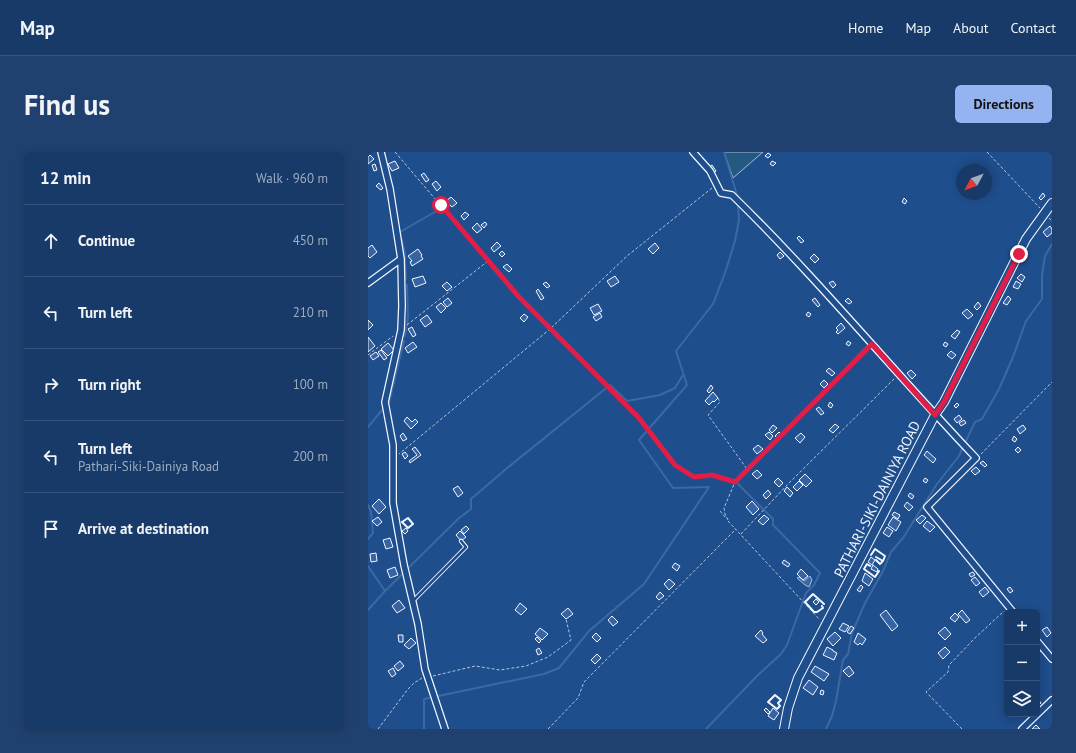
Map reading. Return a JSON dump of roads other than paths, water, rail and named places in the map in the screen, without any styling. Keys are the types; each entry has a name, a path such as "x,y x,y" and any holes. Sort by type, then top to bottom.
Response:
{"main road":[{"name":"PATHARI-SIKI-DAINIYA ROAD","path":"784,729 788,708 798,678 935,415 944,402 1026,240 1052,203"}],"street":[{"path":"381,152 390,189 401,258 401,330 385,402 393,445 394,458 392,486 396,530 427,677 446,729"},
{"path":"693,152 710,171 721,193 732,195 759,221 800,264 935,415 976,458 927,507 1011,609"},
{"path":"368,283 401,258"},
{"path":"1040,645 1052,659"},
{"path":"1022,729 1052,700"}],"lane":[{"path":"412,601 466,547 461,541"}],"waterway":[{"path":"724,152 737,195"},
{"path":"424,729 424,699 544,674 559,668 589,631 644,584 709,487 673,488 639,440 687,385 676,351 713,304 735,241 739,220 738,206"},
{"path":"406,279 405,253 400,232 440,209"},
{"path":"965,443 975,422 982,419 999,389 1013,357 1026,321 1042,299 1042,275 1045,256 1052,244"},
{"path":"405,336 408,318 407,285"},
{"path":"389,403 404,341"},
{"path":"706,729 758,675 781,654 787,645 806,593 814,585 820,573 773,525 773,519 737,483 741,474 822,394 869,344 868,343"},
{"path":"385,591 458,519 471,509 471,499 610,385 627,401 660,395 675,388 683,375"},
{"path":"368,427 382,410"},
{"path":"826,729 832,716 836,701 843,660 848,654 852,633 865,603 883,571 891,552 903,538 937,484 959,456 963,447"},
{"path":"368,505 371,512 373,533 368,539"},
{"path":"368,566 385,591 368,610"}]}
